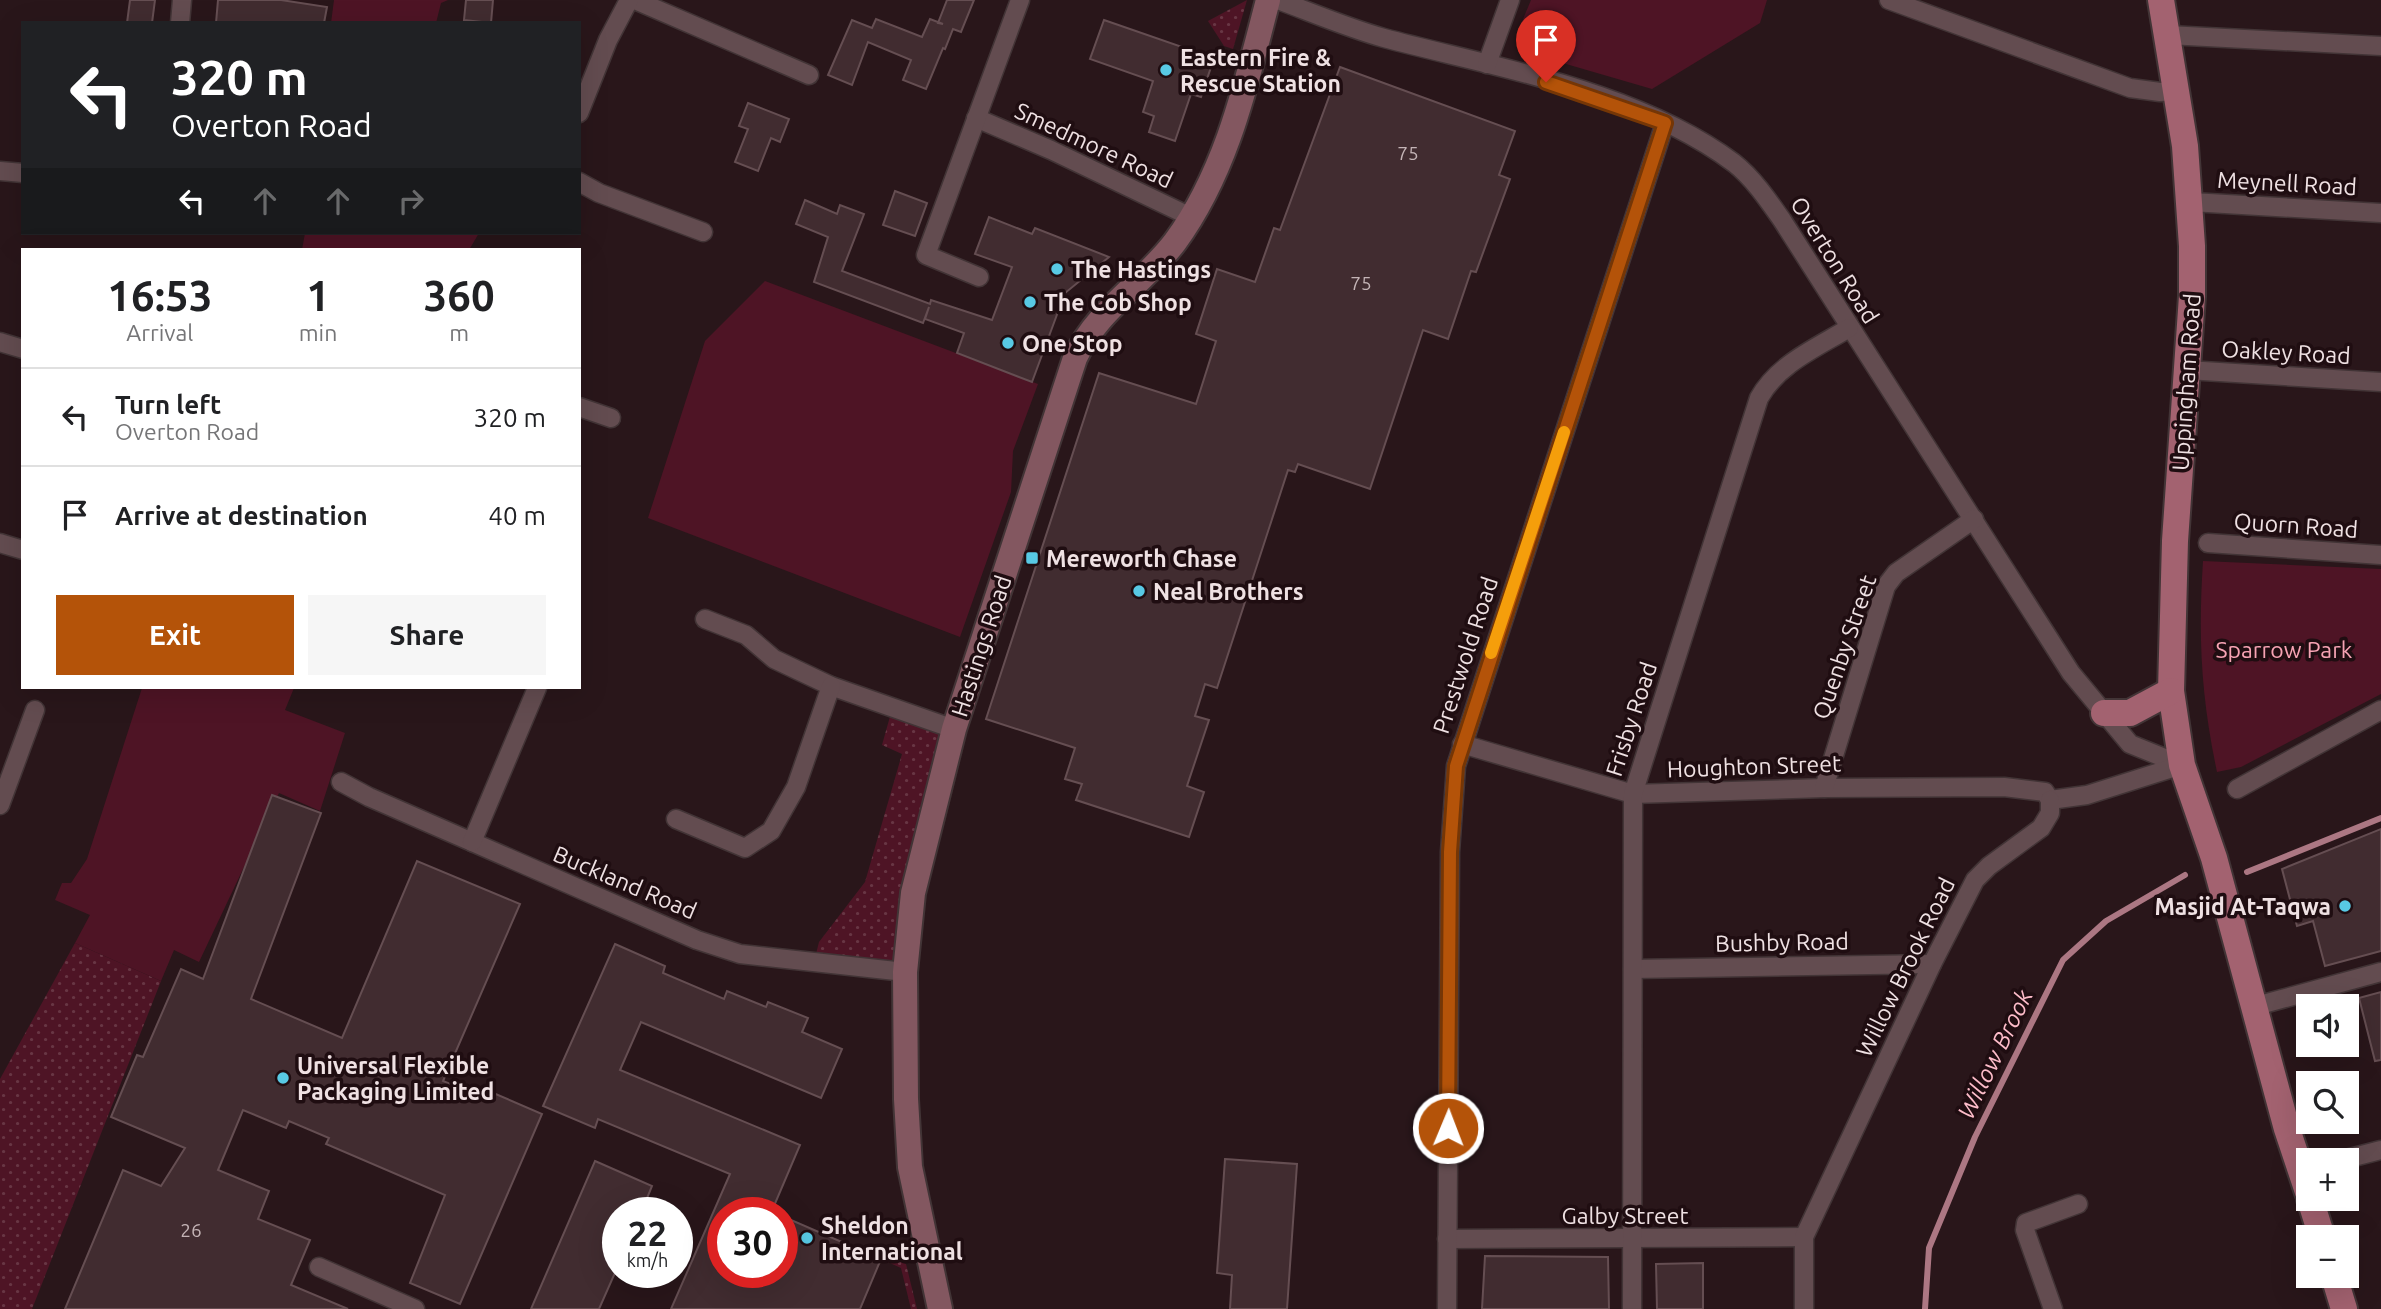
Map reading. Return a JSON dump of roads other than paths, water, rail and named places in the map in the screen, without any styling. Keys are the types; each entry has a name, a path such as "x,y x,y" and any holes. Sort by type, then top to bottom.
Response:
{"main road":[{"name":"Uppingham Road","path":"2161,0 2177,91 2191,202 2192,296 2175,541 2171,691 2182,765 2214,858 2287,1129 2296,1152"},
{"path":"2104,713 2130,713 2171,691"},
{"path":"2338,1288 2344,1309"}],"street":[{"path":"180,21 182,0"},
{"path":"581,108 608,40 629,0"},
{"path":"635,0 809,75"},
{"name":"Smedmore Road","path":"979,277 926,255 1020,0"},
{"name":"Hastings Road","path":"940,1309 910,1167 904,1066 905,972 913,893 925,837 954,729 1075,358 1086,336 1105,310 1151,270 1192,217 1222,157 1268,0"},
{"name":"Overton Road","path":"1278,0 1380,37 1577,91 1665,123 1735,164 1758,187 1782,220 2071,673 2130,744 2182,765"},
{"path":"1486,64 1510,0"},
{"path":"1889,0 2130,88 2153,92 2177,91"},
{"path":"2168,35 2381,46"},
{"name":"Smedmore Road","path":"976,118 1051,150 1192,217"},
{"name":"Prestwold Road","path":"1447,1309 1452,797 1462,744 1665,123"},
{"path":"0,171 21,173"},
{"path":"581,183 599,193 703,232"},
{"name":"Meynell Road","path":"2191,202 2381,213"},
{"name":"Frisby Road","path":"1632,1309 1633,794 1759,398 1769,380 1788,365 1849,328"},
{"path":"0,342 21,348"},
{"name":"Oakley Road","path":"2187,370 2381,382"},
{"path":"581,408 611,418"},
{"name":"Quenby Street","path":"1824,788 1886,586 1896,573 1974,519"},
{"path":"0,543 21,549"},
{"name":"Quorn Road","path":"2208,543 2381,555"},
{"path":"705,619 746,635 774,659 831,686 954,729"},
{"path":"676,820 745,848 771,831 796,787 831,686"},
{"path":"472,842 537,689"},
{"path":"0,805 35,710"},
{"path":"2237,789 2381,710"},
{"name":"Houghton Street","path":"1462,744 1633,794 1824,788 2004,787 2045,792 2050,800"},
{"path":"2050,800 2087,795 2182,765"},
{"name":"Buckland Road","path":"341,782 616,906 740,954 905,972"},
{"name":"Willow Brook Road","path":"1804,1309 1804,1237 1932,964 1975,880 1989,866 2041,828 2050,813 2050,800"},
{"name":"Bushby Road","path":"1633,969 1932,964"},
{"path":"2256,1006 2381,972"},
{"path":"2359,1156 2381,1150"},
{"path":"2053,1309 2025,1230 2026,1223 2078,1204"},
{"name":"Galby Street","path":"1447,1239 1804,1237"},
{"path":"319,1267 415,1309"}],"waterway":[{"name":"Willow Brook","path":"2247,872 2381,818"},
{"name":"Willow Brook","path":"1925,1309 1929,1248 1975,1137 2063,960 2106,921 2185,875"}],"place":[{"name":"Eastern Fire & Rescue Station","path":"1166,70"},
{"name":"The Hastings","path":"1057,269"},
{"name":"The Cob Shop","path":"1030,302"},
{"name":"One Stop","path":"1008,343"},
{"name":"Mereworth Chase","path":"1032,558"},
{"name":"Neal Brothers","path":"1139,591"},
{"name":"Masjid At-Taqwa","path":"2345,906"},
{"name":"Universal Flexible Packaging Limited","path":"283,1078"},
{"name":"Sheldon International","path":"807,1238"}],"park label":[{"name":"Sparrow Park","path":"2284,649"}]}
